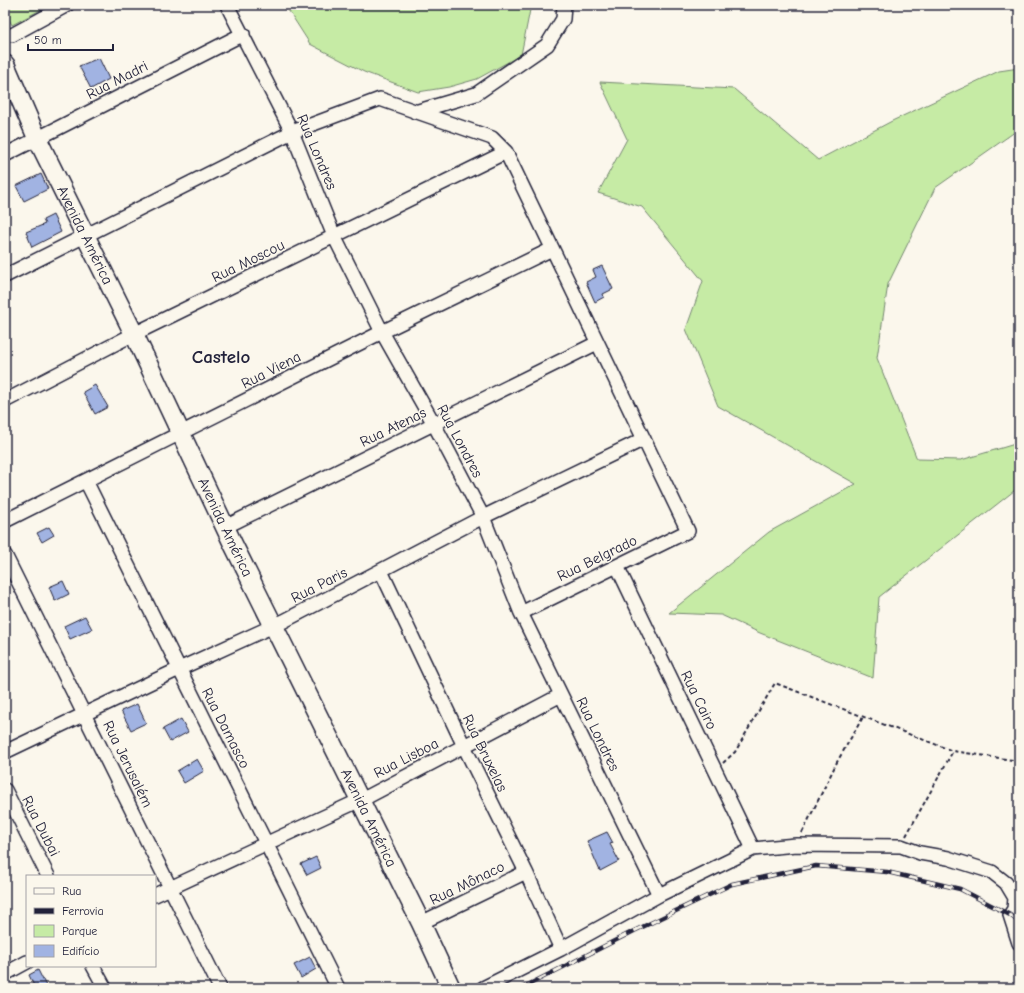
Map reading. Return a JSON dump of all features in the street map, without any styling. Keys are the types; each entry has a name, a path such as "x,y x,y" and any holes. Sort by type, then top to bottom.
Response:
{"street":[{"path":"5,36 12,35 67,5"},
{"name":"Rua Londres","path":"227,5 292,132 334,236 382,332 434,424 483,517 521,613 659,895"},
{"path":"415,112 476,94 547,45 563,20 564,5"},
{"name":"Rua Madri","path":"5,155 243,34"},
{"name":"Avenida América","path":"5,64 38,138 134,334 225,527 358,800 421,923 451,988"},
{"path":"5,276 292,132 380,99 492,138 506,152 644,439"},
{"name":"Rua Moscou","path":"5,401 134,334 506,152"},
{"name":"Rua Viena","path":"5,521 382,332 552,249"},
{"name":"Rua Atenas","path":"225,527 597,343"},
{"name":"Rua Paris","path":"5,752 273,626 483,517 644,439"},
{"name":"Rua Belgrado","path":"521,613 688,531 644,439"},
{"name":"Rua Damasco","path":"86,481 338,988"},
{"name":"Rua Jerusalém","path":"5,554 220,988"},
{"name":"Rua Cairo","path":"617,566 753,849"},
{"name":"Rua Bruxelas","path":"381,571 526,872 561,949"},
{"name":"Rua Lisboa","path":"156,894 358,800 561,695"},
{"name":"Rua Dubai","path":"5,790 48,875"},
{"path":"483,988 561,949 659,895 753,849 796,845 901,846 920,853 964,862 992,872 1006,883 1013,892 1016,904 1010,915 1019,943"},
{"name":"Rua Mônaco","path":"421,923 526,872"},
{"path":"5,974 26,963"},
{"path":"94,967 104,988"}],"path":[{"path":"715,770 734,752 775,683 953,751 1019,761"},
{"path":"796,845 837,762 863,717"},
{"path":"901,846 953,751"}],"green space":[{"path":"5,5 50,5 12,25 5,12"},
{"path":"285,5 531,5 521,55 477,79 449,87 418,92 364,72 310,44"},
{"path":"1019,68 1019,129 935,188 888,284 877,358 917,459 961,460 1015,444 1019,437 1019,487 879,597 873,678 760,633 721,615 669,613 769,532 856,484 718,406 686,329 703,281 642,207 598,193 627,139 600,82 734,89 818,160 892,121 999,71"}],"building":[{"path":"99,58 109,79 91,89 79,66"},
{"path":"41,174 48,189 24,201 16,186"},
{"path":"53,215 61,232 32,247 26,232 45,224 43,220"},
{"path":"602,266 613,289 603,294 604,297 595,302 586,282 596,277 593,270"},
{"path":"95,385 108,407 95,414 83,392"},
{"path":"49,527 54,535 42,542 37,533"},
{"path":"63,581 69,594 55,601 49,587"},
{"path":"85,616 92,629 70,639 64,626"},
{"path":"137,704 146,723 131,730 121,711"},
{"path":"181,719 188,732 170,742 163,729"},
{"path":"197,759 204,771 184,783 177,771"},
{"path":"607,832 613,843 610,844 619,861 600,871 587,841"},
{"path":"316,857 321,868 307,875 301,864"},
{"path":"310,957 316,969 301,978 294,965"},
{"path":"38,970 47,988 35,988 29,975"}],"railway":[{"path":"522,988 634,931 732,884 816,866 887,872 960,889 1010,915 1019,922"}],"district":[{"name":"Castelo","path":"221,356"}]}
